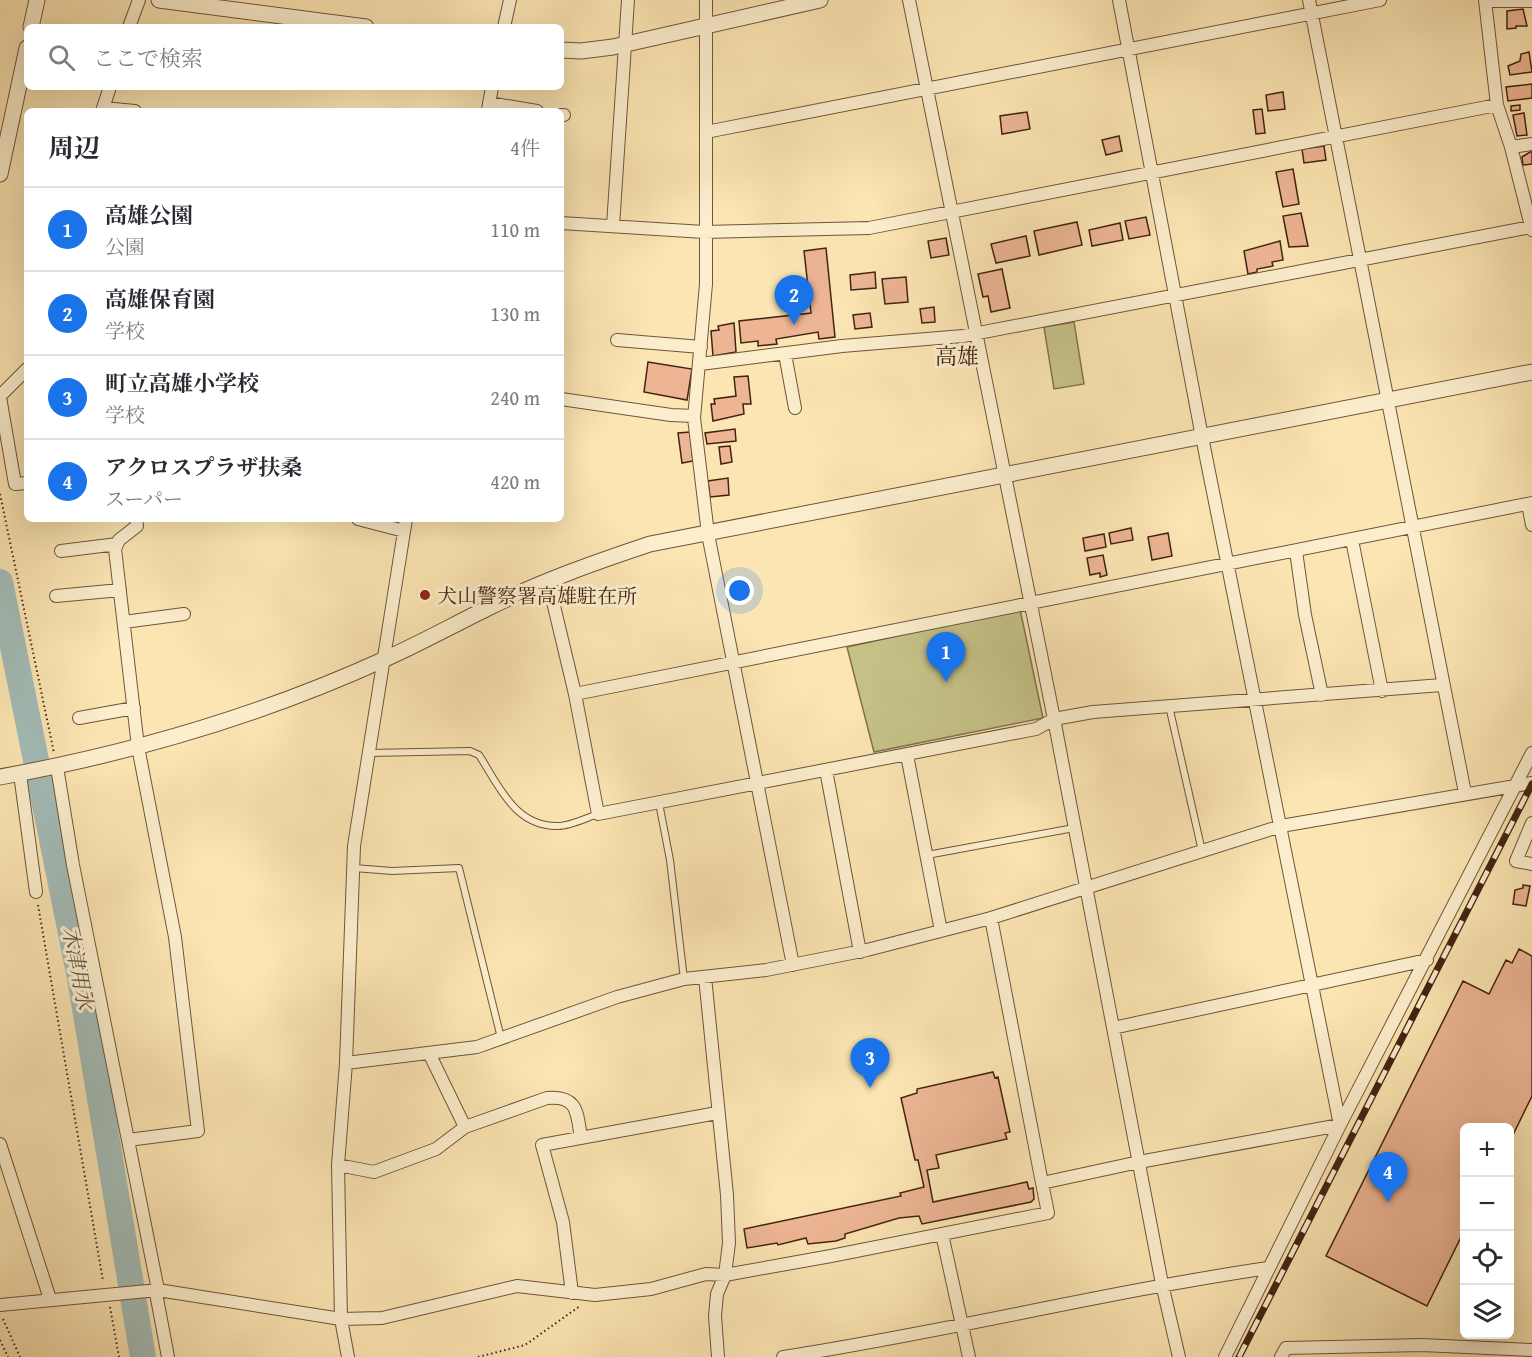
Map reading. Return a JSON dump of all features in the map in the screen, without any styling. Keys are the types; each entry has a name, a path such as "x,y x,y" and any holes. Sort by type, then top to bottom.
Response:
{"street":[{"path":"32,24 37,0"},
{"path":"130,24 139,0"},
{"path":"159,0 343,24"},
{"path":"505,24 510,0"},
{"path":"613,226 628,0"},
{"path":"706,0 704,232 706,284 694,416 708,534 731,663 793,965"},
{"path":"564,50 597,50 820,0"},
{"path":"909,0 1054,719 1084,888 1162,1284 1179,1357"},
{"path":"1119,0 1202,437 1340,1125"},
{"path":"1308,0 1465,793"},
{"path":"706,132 1380,0"},
{"path":"700,364 976,334 1360,260 1531,222 1497,105 1485,1 1532,1"},
{"path":"0,174 24,62"},
{"path":"103,108 109,90"},
{"path":"488,107 491,90"},
{"path":"564,223 704,232 869,228 1497,105"},
{"path":"1511,147 1532,144"},
{"path":"616,340 701,347"},
{"path":"785,354 795,408"},
{"path":"24,372 0,397 15,484 24,483"},
{"path":"0,777 53,768 205,730 385,659 580,567 650,543 708,534 1532,372"},
{"path":"564,399 671,415 694,416"},
{"path":"575,694 1530,504 1532,525"},
{"path":"128,1140 198,1131 176,937 138,747 115,549 119,540 137,526 136,522"},
{"path":"348,1357 341,1319 338,1165 346,1063 354,867 368,753 405,525 382,522"},
{"path":"1352,540 1382,690"},
{"path":"61,551 117,544"},
{"path":"1296,551 1305,615 1322,695"},
{"path":"548,581 575,694 598,814 1036,729 1054,719 1093,712 1442,685"},
{"path":"56,596 120,590"},
{"path":"124,622 184,614"},
{"path":"79,718 134,708"},
{"path":"1225,1357 1340,1125 1532,753"},
{"path":"907,755 941,931"},
{"path":"53,768 128,1140 152,1291 156,1293 168,1357"},
{"path":"826,770 860,952"},
{"path":"22,773 36,892"},
{"path":"346,1063 477,1047 617,997 684,979 793,965 860,952 991,918 1281,826 1532,783"},
{"path":"1532,824 1516,861 1532,864"},
{"path":"0,1305 152,1291 341,1319 382,1318 517,1286 594,1295 651,1289 706,1274 725,1275 1048,1213 991,918"},
{"path":"1113,1028 1427,960"},
{"path":"705,977 727,1195 729,1243 725,1275 717,1294 715,1316 718,1357"},
{"path":"429,1053 465,1127"},
{"path":"338,1165 374,1172 436,1149 465,1127 547,1098 559,1096 569,1100 576,1110 581,1138"},
{"path":"572,1293 563,1222 542,1145 717,1113"},
{"path":"1042,1183 1139,1162 1340,1125"},
{"path":"0,1144 50,1299"},
{"path":"942,1234 969,1357"},
{"path":"783,1357 963,1326 1162,1284 1268,1268"},
{"path":"1281,1357 1286,1348 1422,1345 1532,1350"},
{"path":"1417,1357 1422,1345"}],"lane":[{"path":"1169,706 1202,851"},
{"path":"368,753 470,751 479,755 513,807 526,820 558,826 598,814"},
{"path":"659,803 670,860 684,979"},
{"path":"926,855 1074,828"},
{"path":"354,867 392,871 459,868 501,1039"}],"path":[{"path":"0,494 53,768"},
{"path":"36,892 110,1295 118,1357"},
{"path":"478,1357 525,1345 594,1295"},
{"path":"0,1313 20,1357"},
{"path":"0,1340 8,1357"}],"shaded area":[{"path":"1074,322 1084,384 1054,389 1044,327"},
{"path":"1020,609 1043,718 874,752 847,647"}],"building":[{"path":"1523,9 1527,26 1507,29 1507,11"},
{"path":"1529,52 1532,72 1510,75 1508,66 1520,61 1521,54"},
{"path":"1532,84 1532,98 1508,101 1506,87"},
{"path":"1283,92 1285,109 1268,111 1266,95"},
{"path":"1520,105 1520,110 1511,111 1511,106"},
{"path":"1262,109 1265,133 1256,134 1253,110"},
{"path":"1027,112 1030,129 1002,134 1000,116"},
{"path":"1524,113 1527,135 1517,136 1513,115"},
{"path":"1119,136 1122,151 1106,155 1102,140"},
{"path":"1324,146 1326,160 1304,163 1302,149"},
{"path":"1532,152 1532,164 1523,165 1522,157"},
{"path":"1293,169 1299,204 1283,207 1276,172"},
{"path":"1301,213 1308,246 1289,247 1283,216"},
{"path":"1146,217 1150,235 1129,239 1125,221"},
{"path":"1077,222 1082,245 1039,255 1034,231"},
{"path":"1120,223 1123,240 1092,246 1089,230"},
{"path":"1026,236 1030,256 996,263 991,244"},
{"path":"946,238 949,255 931,258 928,241"},
{"path":"1280,241 1283,260 1272,262 1273,266 1257,269 1257,272 1248,274 1244,251"},
{"path":"826,248 835,337 819,339 818,332 776,339 777,344 758,346 758,341 741,343 739,321 811,313 804,251"},
{"path":"1002,269 1010,308 991,312 988,296 983,297 978,274"},
{"path":"875,272 876,288 851,290 850,275"},
{"path":"906,277 908,302 885,304 882,279"},
{"path":"934,307 935,322 922,323 920,309"},
{"path":"870,313 872,327 855,329 853,315"},
{"path":"734,323 736,352 713,356 711,331 719,330 718,326"},
{"path":"648,362 692,369 687,400 644,392"},
{"path":"748,376 751,404 743,404 744,414 713,421 711,404 715,404 714,399 736,396 734,377"},
{"path":"735,429 736,441 707,444 705,433"},
{"path":"690,432 693,461 682,463 678,433"},
{"path":"730,446 732,462 721,464 719,447"},
{"path":"728,478 729,495 710,497 708,481"},
{"path":"1131,528 1133,540 1111,544 1109,533"},
{"path":"1168,533 1172,556 1152,560 1148,537"},
{"path":"1104,534 1106,547 1085,551 1083,538"},
{"path":"1103,555 1107,575 1100,577 1100,573 1090,575 1087,558"},
{"path":"1523,885 1530,886 1526,906 1513,904 1515,890 1523,888"},
{"path":"1519,949 1532,956 1532,1096 1514,1133 1514,1123 1460,1123 1460,1239 1427,1306 1326,1256 1463,981 1489,994 1506,960 1512,963"},
{"path":"993,1072 995,1078 998,1077 1010,1132 1005,1133 1007,1139 936,1155 939,1168 927,1170 933,1202 1027,1182 1029,1189 1033,1188 1034,1199 1031,1202 922,1224 919,1216 899,1218 845,1234 845,1238 836,1241 808,1244 806,1238 778,1245 777,1243 747,1248 744,1229 901,1196 900,1193 924,1187 918,1160 915,1160 901,1098 917,1093 917,1089"}],"waterway":[{"name":"木津用水","path":"0,582 80,978 143,1357"}],"railway":[{"path":"1239,1357 1532,784"}],"place":[{"name":"高雄保育園","path":"794,325"},
{"name":"犬山警察署高雄駐在所","path":"425,595"},
{"name":"高雄公園","path":"946,682"},
{"name":"町立高雄小学校","path":"870,1088"},
{"name":"アクロスプラザ扶桑","path":"1388,1202"}],"district":[{"name":"高雄","path":"957,356"}]}
